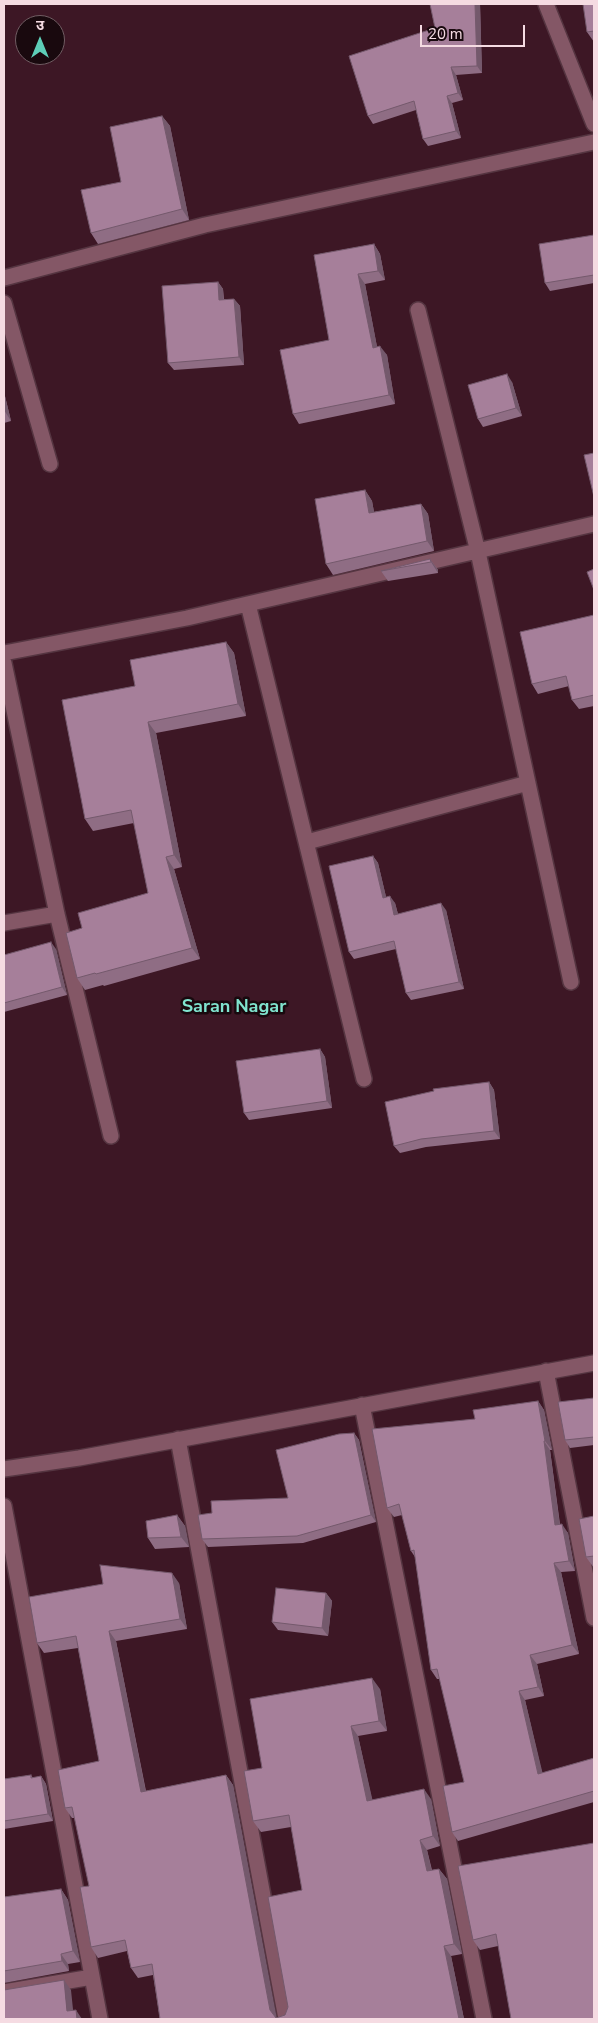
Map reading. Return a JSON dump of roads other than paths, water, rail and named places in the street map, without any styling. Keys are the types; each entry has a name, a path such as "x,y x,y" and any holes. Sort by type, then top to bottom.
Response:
{"street":[{"path":"546,4 594,124"},
{"path":"4,278 206,225 594,142"},
{"path":"4,303 50,464"},
{"path":"418,310 478,552 571,982"},
{"path":"4,653 186,618 594,524"},
{"path":"248,604 364,1079"},
{"path":"4,663 57,914 111,1136"},
{"path":"306,842 528,783"},
{"path":"4,924 57,914"},
{"path":"4,1469 79,1458 594,1363"},
{"path":"546,1371 594,1618"},
{"path":"362,1406 484,2019"},
{"path":"178,1439 286,2019"},
{"path":"4,1506 100,2019"},
{"path":"4,1992 92,1977"}],"district":[{"name":"Saran Nagar","path":"234,1008"}]}
